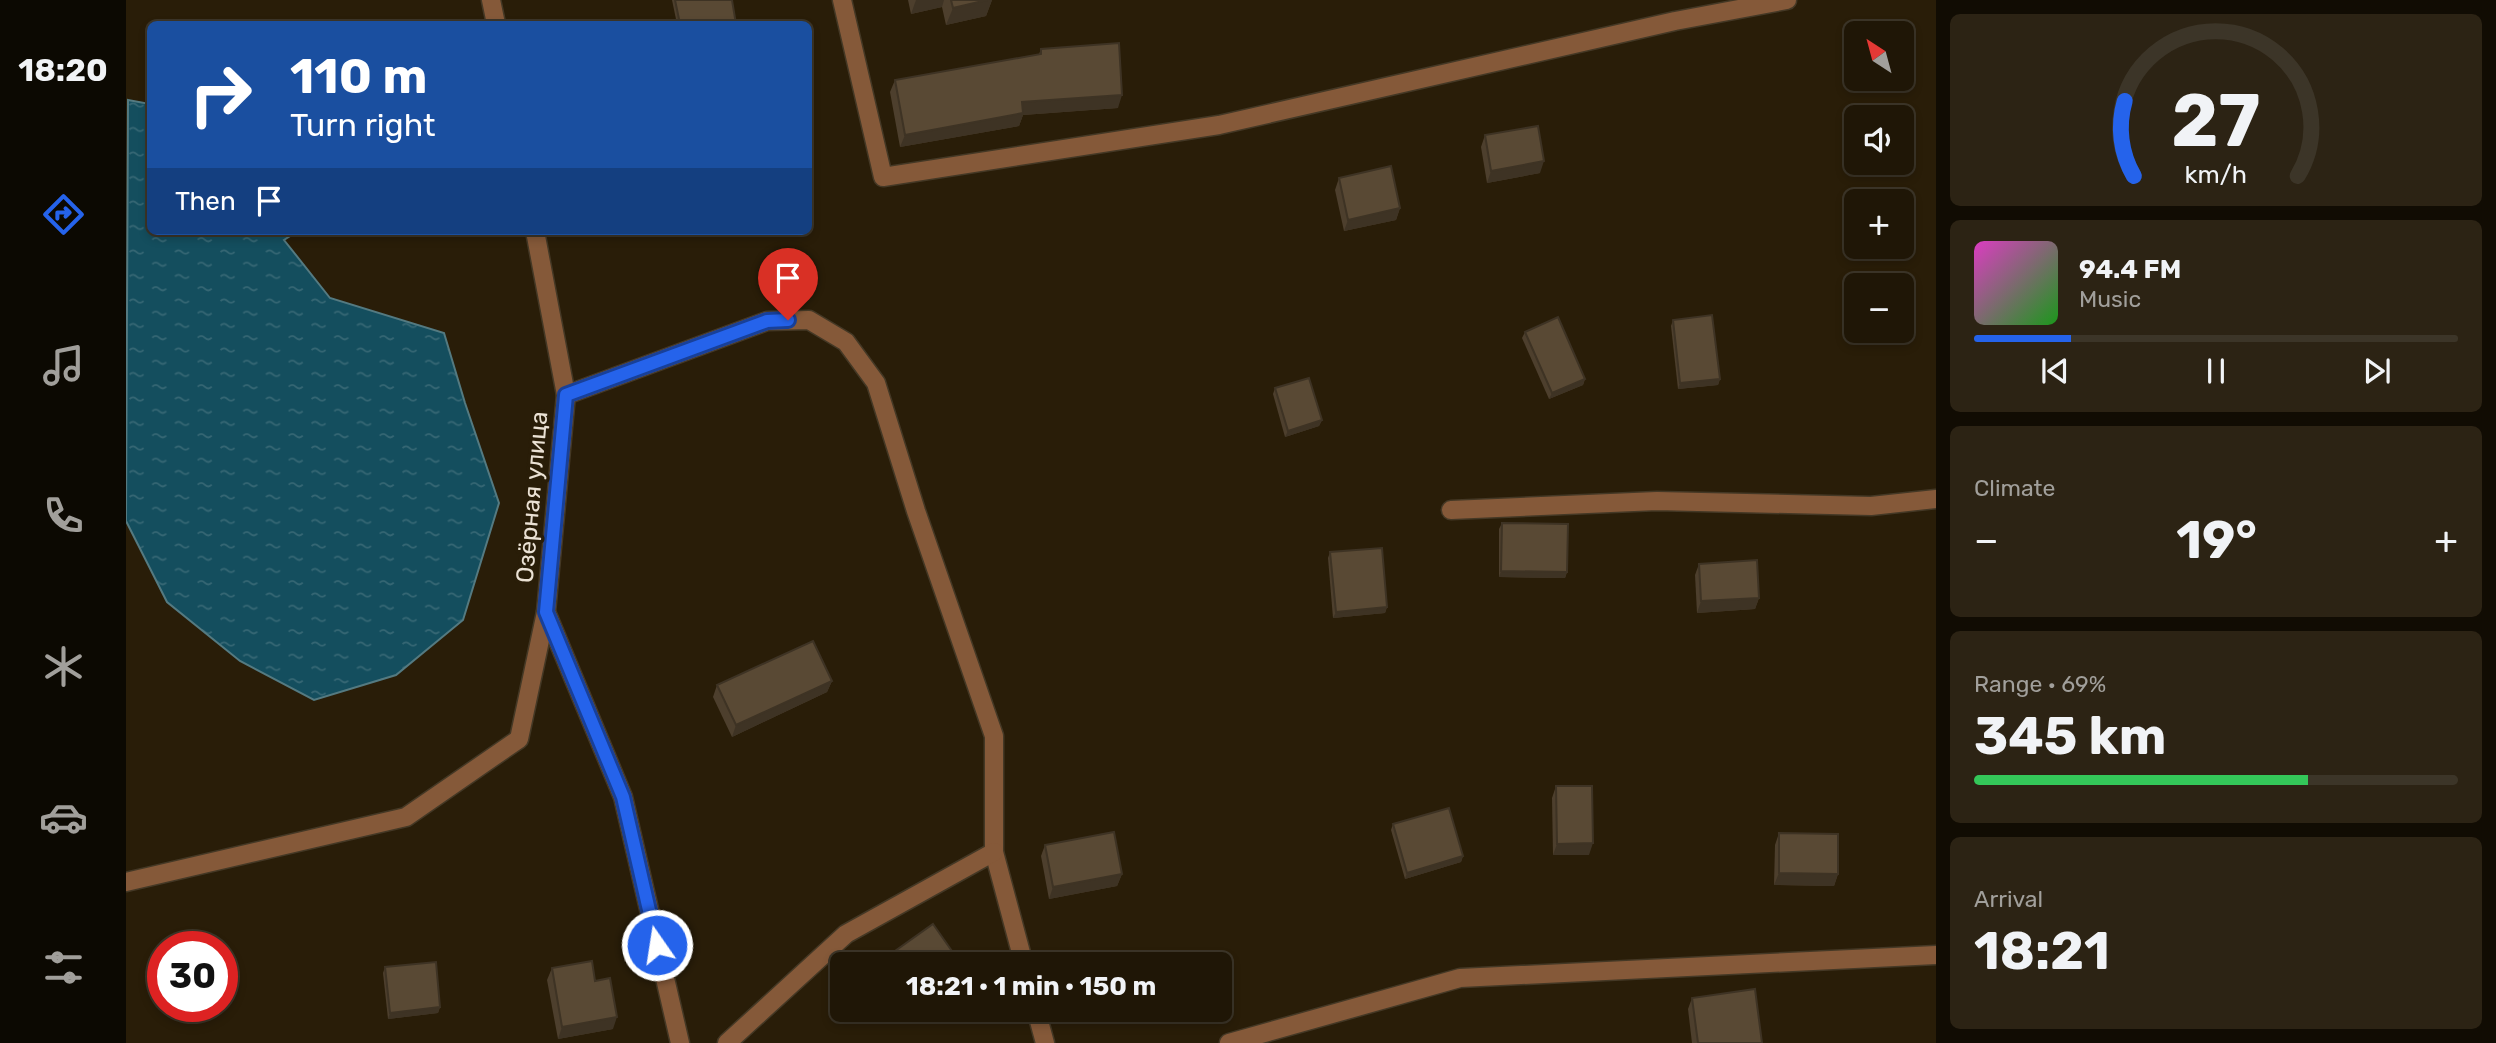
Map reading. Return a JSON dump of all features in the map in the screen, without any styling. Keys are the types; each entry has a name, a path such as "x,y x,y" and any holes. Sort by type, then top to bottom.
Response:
{"street":[{"path":"491,0 495,21"},
{"path":"842,0 883,177 1219,125 1675,21 1787,0"},
{"name":"Озёрная улица","path":"536,235 566,395 546,612 623,797 680,1043"},
{"path":"566,395 767,321 809,320 846,342 876,383 916,511 994,736 994,852 1021,952"},
{"path":"1451,510 1657,501 1871,506 1936,499"},
{"path":"126,882 406,817 519,739 546,612"},
{"path":"727,1043 846,934 994,852"},
{"path":"1230,1043 1460,978 1936,955"},
{"path":"1039,1022 1045,1043"}],"water":[{"path":"128,100 147,103 147,235 292,235 284,240 330,298 444,333 499,503 463,620 396,675 314,700 240,661 167,602 126,521"}],"building":[{"path":"675,0 732,0 736,21 679,21"},
{"path":"951,0 987,0 953,8"},
{"path":"1119,43 1122,95 1022,102 1023,113 905,135 895,80 1041,54 1041,49"},
{"path":"1538,126 1544,161 1491,171 1485,135"},
{"path":"1391,166 1400,208 1348,220 1339,178"},
{"path":"1712,315 1720,379 1680,383 1673,320"},
{"path":"1558,317 1585,379 1552,393 1525,332"},
{"path":"1309,378 1322,420 1288,431 1275,388"},
{"path":"1502,523 1568,524 1567,572 1501,571"},
{"path":"1382,548 1387,607 1336,612 1330,552"},
{"path":"1757,560 1759,598 1701,601 1699,564"},
{"path":"813,641 832,681 736,725 717,685"},
{"path":"1556,786 1592,786 1593,843 1557,844"},
{"path":"1449,808 1463,856 1407,873 1393,824"},
{"path":"1114,832 1122,874 1053,887 1045,845"},
{"path":"1779,833 1838,834 1838,874 1779,873"},
{"path":"933,924 953,952 894,952"},
{"path":"592,961 595,981 610,978 617,1017 562,1027 552,968"},
{"path":"436,962 440,1007 390,1013 385,967"},
{"path":"1755,989 1762,1043 1698,1043 1692,998"}],"route":[{"path":"657,945 623,797 546,612 566,395 767,321 788,320"}]}
